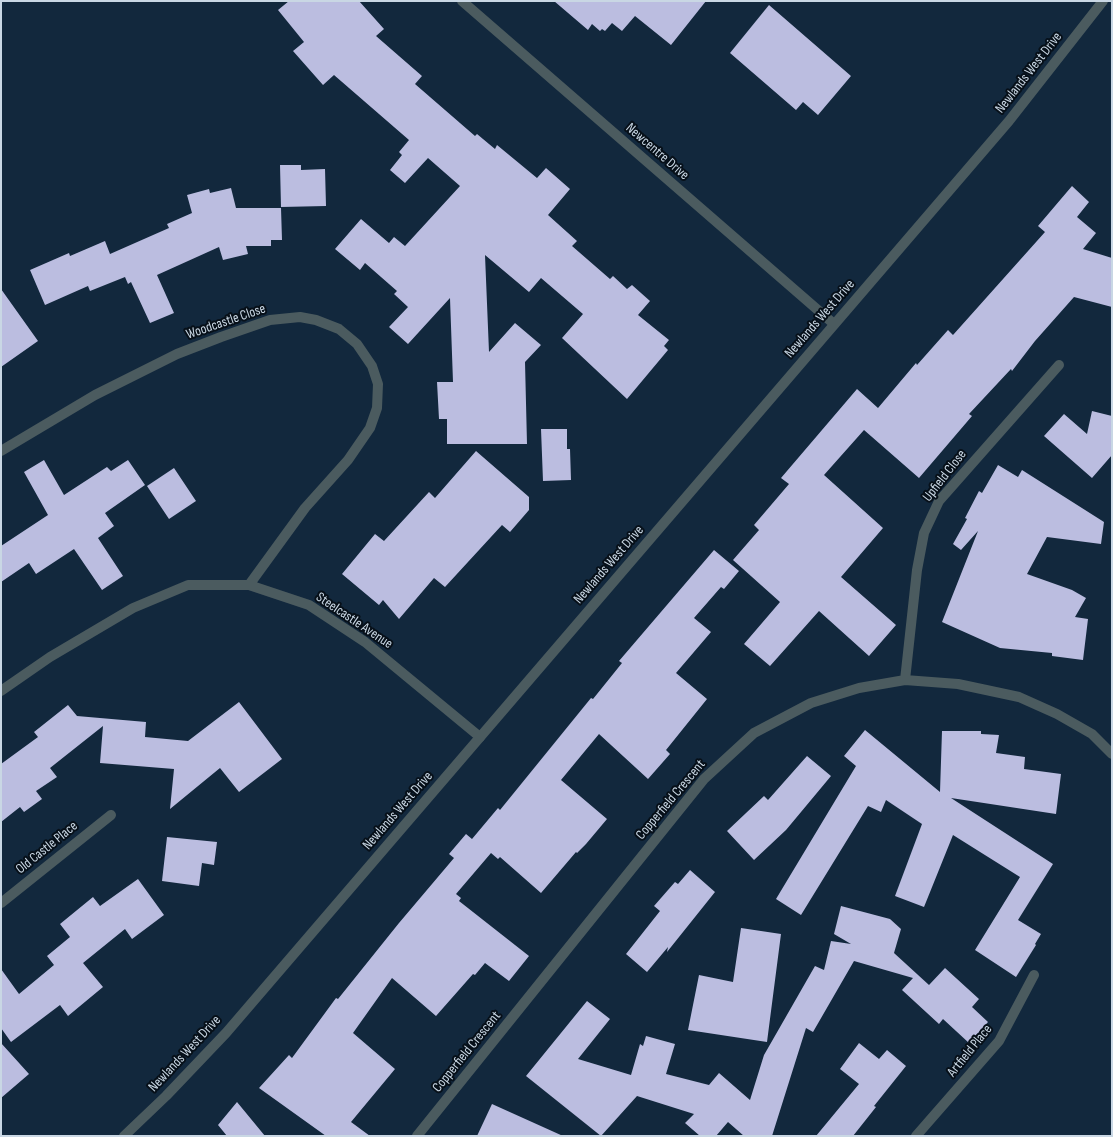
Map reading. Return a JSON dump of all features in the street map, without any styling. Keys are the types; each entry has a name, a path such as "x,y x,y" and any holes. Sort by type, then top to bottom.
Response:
{"street":[{"name":"Newcentre Drive","path":"462,1 834,324"},
{"name":"Newlands West Drive","path":"124,1136 166,1096 226,1033 1009,122 1103,1"},
{"name":"Woodcastle Close","path":"1,451 95,395 177,354 222,337 270,320 300,317 316,320 339,329 357,344 372,366 378,384 377,408 375,415 370,428 348,460 305,508 249,585"},
{"name":"Upfield Close","path":"905,680 917,570 924,533 939,501 1058,365"},
{"name":"Steelcastle Avenue","path":"1,690 50,657 133,608 188,585 249,585 309,605 365,642 480,737"},
{"name":"Copperfield Crescent","path":"417,1136 704,779 754,733 811,703 859,688 905,680 958,684 1019,697 1057,714 1092,734 1112,754"},
{"name":"Old Castle Place","path":"1,903 112,815"},
{"name":"Artfield Place","path":"916,1136 999,1041 1034,975"}],"building":[{"path":"289,1 359,1 384,29 376,36 422,76 415,84 475,136 477,134 495,149 497,145 537,178 546,168 570,189 548,215 577,241 572,246 610,279 613,276 627,289 632,285 650,301 638,315 669,340 664,346 668,350 627,399 562,338 583,314 541,278 529,292 485,255 489,352 515,323 541,345 525,362 527,444 447,444 447,419 439,419 437,382 453,382 450,298 408,344 389,327 408,307 394,294 397,291 365,263 360,270 335,249 361,219 389,243 394,237 405,246 460,186 428,158 405,183 390,170 402,155 399,152 409,140 334,75 323,85 293,51 304,42 278,10"},
{"path":"554,1 706,1 671,45 635,16 622,31 612,23 605,31 602,29 600,31 592,24 588,30"},
{"path":"769,5 851,76 818,115 803,102 796,110 730,53"},
{"path":"280,165 301,165 301,170 325,169 326,206 281,207"},
{"path":"1072,186 1089,202 1077,217 1096,233 1083,249 1112,258 1112,307 1074,297 1035,341 1012,371 1011,369 969,414 972,416 919,478 864,430 824,475 883,528 841,577 896,625 869,656 819,611 770,666 744,644 780,602 733,560 759,530 754,525 789,484 781,478 857,389 878,408 916,363 917,365 948,330 953,335 1045,232 1038,226"},
{"path":"231,188 236,208 281,208 282,240 271,240 271,246 246,246 248,254 223,260 219,247 157,275 174,313 150,323 131,282 128,284 125,277 90,291 88,286 45,305 30,270 69,253 70,256 105,241 110,254 169,228 167,224 192,213 187,195 209,189 210,193"},
{"path":"1,289 38,341 1,367"},
{"path":"1092,411 1112,416 1112,455 1092,478 1044,436 1064,414 1087,434"},
{"path":"541,429 567,429 567,449 570,449 571,480 543,481"},
{"path":"476,451 529,497 529,510 510,532 502,525 445,587 434,578 399,619 383,600 379,605 342,574 375,534 384,541 429,492 435,498"},
{"path":"44,460 64,495 107,467 111,471 128,460 145,485 105,513 114,526 98,538 123,576 102,590 74,549 36,574 29,563 1,582 1,546 48,515 24,472"},
{"path":"998,465 1018,477 1022,470 1104,522 1101,544 1047,537 1027,574 1072,590 1086,598 1075,617 1088,619 1083,660 1052,656 1052,653 1000,648 942,622 978,531 961,550 953,544 967,519 965,518 979,491 982,493"},
{"path":"174,468 196,501 169,519 147,486"},
{"path":"714,550 739,571 724,589 721,587 694,618 711,632 676,673 707,699 666,750 670,754 648,779 599,734 561,780 607,819 586,844 577,853 576,852 541,893 500,857 498,859 491,853 456,894 461,898 459,901 529,956 509,981 485,963 475,975 473,974 436,1016 392,978 353,1033 395,1069 351,1122 370,1136 326,1136 259,1088 289,1055 292,1058 336,998 338,999 454,858 449,854 466,834 472,839 498,808 500,810 591,698 593,699 622,663 619,661"},
{"path":"239,702 282,759 239,792 220,768 170,809 174,769 100,763 103,726 50,768 57,777 36,791 42,799 24,812 20,807 1,822 1,764 38,737 34,732 68,705 77,716 146,722 145,737 188,741"},
{"path":"865,730 940,792 942,731 981,731 981,734 999,735 996,753 1025,757 1024,769 1061,774 1056,814 951,798 1053,864 1018,920 1041,934 1035,944 1036,945 1016,977 975,950 1020,877 953,835 924,907 895,896 922,824 886,800 881,812 868,806 801,915 776,899 856,766 844,756"},
{"path":"807,756 831,776 786,830 754,860 727,831 764,796 768,800"},
{"path":"167,837 217,842 214,865 202,863 199,886 162,881"},
{"path":"690,870 715,892 667,952 668,947 647,972 626,954 660,911 654,906 675,882 678,884"},
{"path":"138,879 164,915 132,939 125,929 83,963 103,987 68,1016 60,1005 11,1042 1,1028 1,969 19,994 54,965 47,956 70,937 60,924 93,897 100,906"},
{"path":"841,906 890,919 901,929 894,953 929,985 945,968 979,999 972,1007 988,1022 969,1043 943,1019 939,1024 902,990 913,978 854,961 813,1032 806,1028 772,1136 744,1136 728,1122 716,1136 700,1136 685,1123 694,1114 637,1096 601,1136 526,1076 587,1001 610,1019 578,1059 631,1075 640,1044 643,1046 646,1036 675,1044 666,1074 709,1085 719,1073 750,1100 764,1055 815,966 824,970 831,941 851,944 834,934"},
{"path":"741,928 781,934 767,1042 688,1030 699,975 733,982"},
{"path":"1,1043 29,1074 1,1098"},
{"path":"859,1043 879,1059 887,1050 906,1066 874,1106 876,1107 853,1136 816,1136 859,1084 840,1069"},
{"path":"237,1102 265,1136 227,1136 218,1125"},
{"path":"492,1104 563,1136 477,1136"}]}
